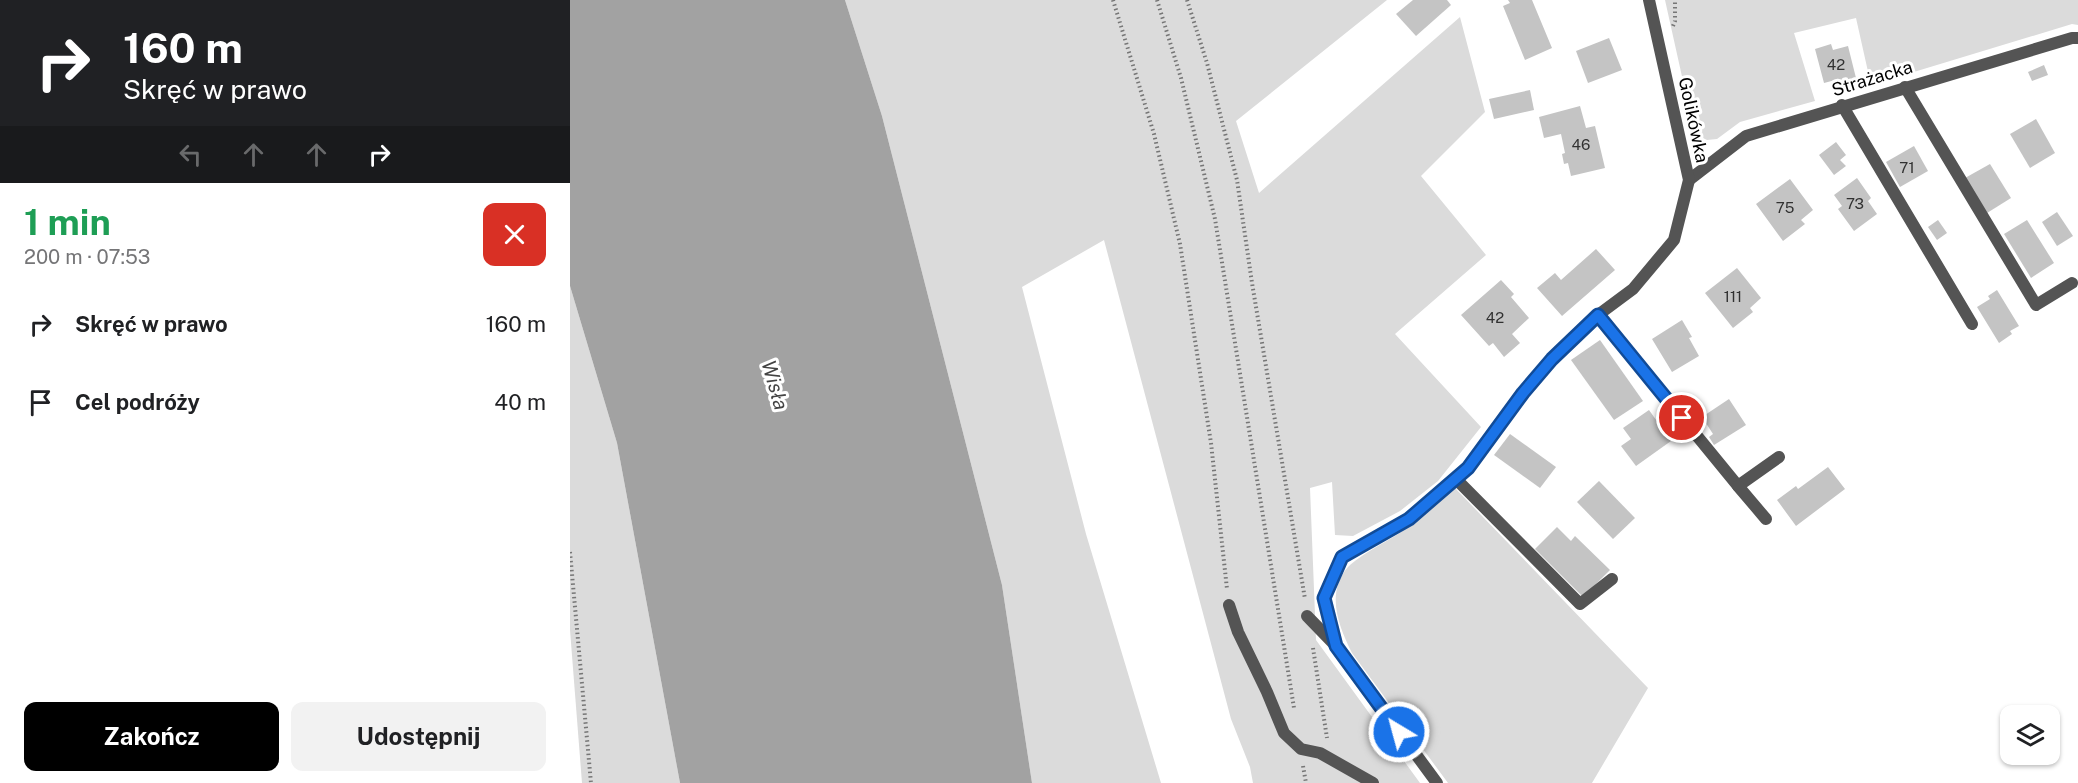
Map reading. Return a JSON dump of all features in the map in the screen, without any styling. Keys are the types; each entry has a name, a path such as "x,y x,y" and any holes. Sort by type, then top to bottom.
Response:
{"street":[{"name":"Golikówka","path":"1437,783 1336,646 1324,598 1342,557 1409,519 1468,468 1523,393 1552,359 1598,315 1633,289 1674,240 1689,180 1649,0"},
{"name":"Strażacka","path":"1689,180 1746,136 1842,105 2078,38"},
{"path":"1905,87 2036,305 2072,283"},
{"path":"1842,105 1972,324"},
{"path":"1598,315 1766,519"},
{"path":"1738,486 1779,457"},
{"path":"1456,479 1580,604 1612,579"},
{"path":"1229,605 1238,633 1268,692 1284,733 1300,749 1320,753 1373,783"},
{"path":"1307,616 1336,646"}],"path":[{"path":"1113,0 1154,134 1180,244 1211,443 1229,605"},
{"path":"1157,0 1186,98 1215,219 1295,711"},
{"path":"1187,0 1207,63 1237,180 1330,758"},
{"path":"570,552 591,783"},
{"path":"1300,749 1306,783"}],"shaded area":[{"path":"845,0 1387,0 1236,121 1259,193 1460,17 1485,112 1421,176 1486,255 1395,334 1481,427 1438,481 1400,511 1353,536 1335,535 1332,482 1310,488 1316,640 1420,783 1253,783 1250,767 1231,719 1104,240 1022,287 1086,534 1161,783 1032,783 1002,585 882,116"},
{"path":"1665,0 2078,0 2078,25 2072,24 1871,85 1856,18 1794,33 1815,101 1740,122 1717,139 1707,140 1699,136 1693,126"},
{"path":"570,286 617,443 680,783 582,783 570,630"},
{"path":"1454,487 1648,688 1592,783 1448,783 1347,643 1336,610 1337,588 1341,577 1353,562 1401,532"}],"water":[{"name":"Wisła","path":"570,0 845,0 882,116 1002,585 1032,783 680,783 617,443 570,286"}],"building":[{"path":"1413,0 1447,0 1451,5 1416,36 1396,14"},
{"path":"1508,0 1532,0 1552,48 1525,60 1503,6 1510,3"},
{"path":"1609,38 1622,70 1588,83 1576,51"},
{"path":"1831,44 1833,50 1848,46 1856,78 1840,83 1839,79 1824,83 1815,49"},
{"path":"2044,65 2048,75 2032,81 2028,72"},
{"path":"1530,90 1534,110 1494,119 1489,99"},
{"path":"1580,106 1586,128 1595,126 1605,168 1571,176 1568,163 1564,164 1562,154 1565,153 1561,134 1544,138 1539,117"},
{"path":"2036,119 2055,153 2030,168 2010,134"},
{"path":"1836,142 1846,155 1840,160 1846,166 1834,175 1819,155"},
{"path":"1914,146 1928,171 1900,187 1886,162"},
{"path":"1990,164 2011,198 1987,213 1965,178"},
{"path":"1857,178 1871,198 1868,201 1877,214 1854,231 1838,209 1842,206 1834,195"},
{"path":"1790,179 1813,210 1801,220 1805,224 1783,241 1756,204"},
{"path":"2057,212 2073,236 2057,246 2042,222"},
{"path":"1938,220 1947,233 1937,240 1928,227"},
{"path":"2027,220 2054,263 2031,278 2004,234"},
{"path":"1596,249 1615,270 1562,316 1537,288 1555,273 1561,280"},
{"path":"1737,268 1761,298 1750,308 1753,312 1733,328 1705,293"},
{"path":"1501,280 1514,294 1511,297 1529,318 1512,334 1520,343 1504,357 1493,343 1489,346 1461,315"},
{"path":"1997,290 2019,326 2010,331 2012,334 1999,343 1977,307 1990,299 1988,296"},
{"path":"1682,320 1699,356 1672,372 1652,339"},
{"path":"1600,340 1643,401 1614,420 1571,360"},
{"path":"1729,399 1746,425 1714,445 1709,437 1713,434 1702,417"},
{"path":"1649,410 1671,441 1636,466 1621,446 1631,439 1623,428"},
{"path":"1510,434 1556,467 1540,488 1494,455"},
{"path":"1828,467 1845,489 1796,526 1777,500 1796,486 1798,489"},
{"path":"1599,481 1635,518 1613,539 1577,502"},
{"path":"1557,527 1571,541 1575,536 1610,570 1583,597 1535,549"}],"route":[{"path":"1399,732 1336,646 1324,598 1342,557 1409,519 1468,468 1523,393 1552,359 1598,315 1682,418"}]}
